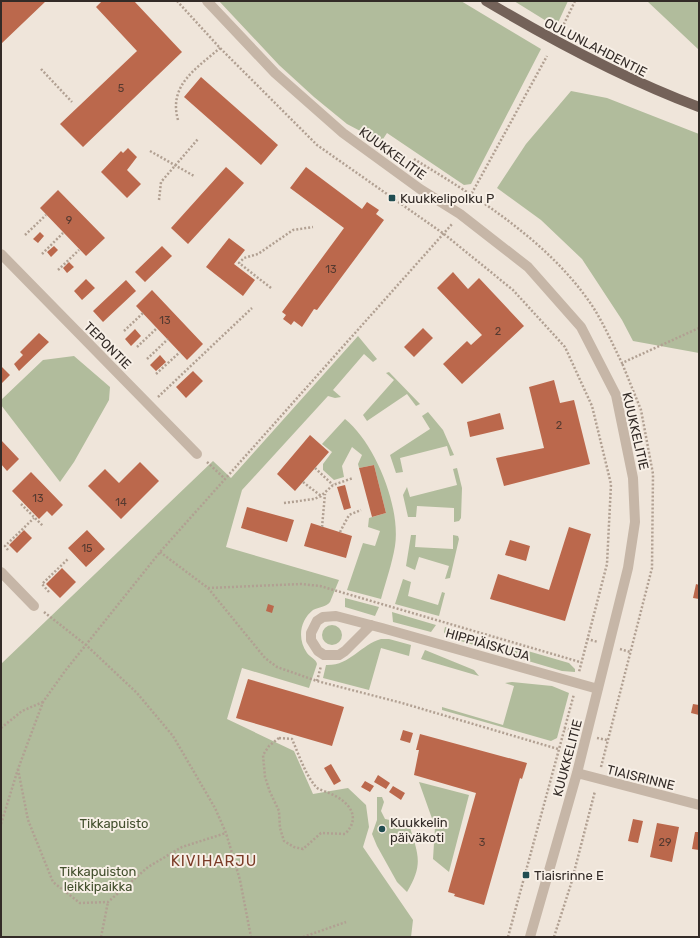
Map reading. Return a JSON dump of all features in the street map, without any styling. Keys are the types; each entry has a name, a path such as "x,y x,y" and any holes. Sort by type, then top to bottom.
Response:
{"main road":[{"name":"OULUNLAHDENTIE","path":"486,1 536,31 602,66 658,92 699,107"}],"street":[{"name":"KUUKKELITIE","path":"207,1 275,73 343,133 420,189 460,214 528,267 580,327 616,395 633,478 635,522 628,568 577,773 530,937"},
{"name":"TEPONTIE","path":"1,254 149,406 198,454"},
{"path":"1,572 34,606"},
{"name":"HIPPIÄISKUJA","path":"370,625 345,651 338,655 324,655 318,651 311,640 311,633 317,621 329,615 370,625 598,689"},
{"name":"TIAISRINNE","path":"577,773 699,805"}],"path":[{"path":"178,1 220,48 317,146 444,234 513,290 565,347 592,406 610,484 607,564 580,662 577,683 508,937"},
{"path":"562,28 575,1"},
{"path":"178,120 175,101 180,87 191,73 220,48"},
{"path":"1,824 18,769 43,702 160,552 224,478 444,234 460,214 547,56"},
{"path":"41,69 72,102"},
{"path":"159,200 161,182 198,139"},
{"path":"150,151 194,176"},
{"path":"414,159 472,194 547,252 591,304 622,363 699,328"},
{"path":"25,235 46,215"},
{"path":"271,288 238,263 244,258 258,254 293,230 313,227"},
{"path":"42,254 64,233"},
{"path":"58,270 79,250"},
{"path":"149,406 252,308"},
{"path":"124,331 143,313"},
{"path":"137,347 157,328"},
{"path":"147,359 168,339"},
{"path":"156,374 180,352"},
{"path":"198,454 224,478"},
{"path":"315,468 333,485"},
{"path":"284,502 314,499 321,496 333,485 353,478"},
{"path":"303,482 321,496"},
{"path":"322,527 325,493"},
{"path":"21,504 43,526"},
{"path":"340,532 349,515 361,510"},
{"path":"8,550 5,546 34,518"},
{"path":"160,552 208,588 264,658 277,667 316,681 402,703 558,749"},
{"path":"49,592 42,584 68,559"},
{"path":"208,588 301,584 320,586 580,662"},
{"path":"34,606 45,612 86,645 137,693 173,736 215,808 226,834 240,880 251,937"},
{"path":"1,728 22,711 43,702"},
{"path":"279,738 292,739 307,774 316,788 337,796 349,806 354,817 352,827 345,834 321,833 303,849 294,847 284,841 280,828 279,811 265,777 263,755 279,738"},
{"path":"18,769 28,820 53,882 80,904 108,902"},
{"path":"101,937 108,902 148,866 182,847 226,834"},
{"path":"304,937 346,922"}],"green space":[{"path":"219,1 461,1 541,49 471,184 464,185 387,133 381,142 347,124 314,97 279,65"},
{"path":"514,1 568,1 556,27"},
{"path":"647,1 699,1 699,50"},
{"path":"571,91 607,98 699,134 699,353 633,341 622,320 582,259 541,220 497,188 526,144"},
{"name":"Tikkapuisto","path":"358,336 377,359 373,362 364,354 333,390 341,397 335,398 328,396 242,490 226,547 339,580 330,602 313,610 305,619 301,630 304,648 317,664 309,688 242,668 227,719 294,751 313,794 348,788 366,805 369,827 363,847 413,920 411,937 1,937 1,664 213,461 231,478"},
{"path":"74,356 110,387 109,400 74,462 60,482 1,405 1,400 43,360"},
{"path":"389,372 420,404 416,406 407,394 367,421 363,415 394,380 386,373"},
{"path":"428,412 443,430 454,455 450,456 447,446 400,458 403,472 396,473 390,455 430,429 422,416"},
{"path":"345,419 356,430 376,459 390,495 394,513 396,530 395,546 391,566 381,599 347,590 363,543 375,546 380,531 368,527 369,518 386,513 374,465 359,468 358,464 362,455 352,447 342,466 344,477 334,480 323,470 323,464 332,452 322,444"},
{"path":"457,468 462,488 461,518 459,521 454,522 454,508 417,506 416,517 408,517 403,495 407,487 410,497 457,485 453,469"},
{"path":"411,535 416,535 415,547 453,549 453,535 458,536 459,539 450,578 445,579 449,566 419,557 415,570 406,566"},
{"path":"403,579 411,582 408,596 438,605 442,592 445,593 439,616 395,604"},
{"path":"345,598 379,607 375,616 345,607"},
{"path":"392,612 436,625 431,632 393,622"},
{"path":"328,625 336,625 342,631 342,639 336,645 328,645 322,639 322,631"},
{"path":"445,627 569,663 575,669 575,672 562,671 447,637 444,632"},
{"path":"381,639 389,639 411,645 409,656 381,648 369,690 323,678 326,665 342,662"},
{"path":"425,650 474,670 479,676 421,659"},
{"path":"512,682 552,686 569,693 557,738 551,741 442,710 442,707 503,725 514,686 505,683"},
{"path":"419,782 469,795 449,872 433,859 435,827"},
{"path":"377,797 382,797 384,802 381,811 385,819 409,824 418,859 416,874 407,892 397,882 372,834 377,820"}],"building":[{"path":"1,1 46,1 1,44"},
{"path":"102,1 134,1 182,52 83,147 60,124 137,51 96,7"},
{"path":"201,77 278,145 261,165 184,97"},
{"path":"128,148 137,157 127,170 141,184 127,198 101,172 121,151 123,153"},
{"path":"226,167 244,183 188,244 171,228"},
{"path":"306,167 362,209 367,202 379,210 376,214 384,220 317,310 314,309 302,327 294,321 291,325 283,319 286,315 282,312 344,228 290,188"},
{"path":"58,190 105,238 86,256 40,208"},
{"path":"40,232 44,236 38,243 33,239"},
{"path":"229,238 245,250 234,264 255,280 243,296 206,267"},
{"path":"54,246 58,250 51,257 47,252"},
{"path":"162,246 172,256 145,282 135,272"},
{"path":"69,262 74,267 67,273 63,268"},
{"path":"453,272 468,289 479,278 524,326 462,384 443,364 467,341 471,345 482,335 437,288"},
{"path":"86,279 95,288 82,300 74,291"},
{"path":"126,280 136,291 103,322 93,311"},
{"path":"152,290 203,344 187,360 136,306"},
{"path":"423,328 433,338 414,357 404,347"},
{"path":"135,329 141,336 131,346 125,339"},
{"path":"39,333 49,342 19,371 14,364 23,355 20,352"},
{"path":"160,355 166,362 156,371 150,365"},
{"path":"1,366 10,375 1,384"},
{"path":"193,371 203,381 186,398 176,387"},
{"path":"554,380 560,403 574,400 590,464 504,486 496,458 544,448 529,387"},
{"path":"500,413 504,429 470,437 467,422"},
{"path":"310,435 329,452 295,491 277,474"},
{"path":"1,440 19,459 7,471 1,464"},
{"path":"140,462 159,481 121,519 88,486 105,469 119,483"},
{"path":"374,465 386,513 372,517 359,468"},
{"path":"31,472 63,505 52,516 47,511 39,519 12,491"},
{"path":"345,485 351,508 344,510 337,487"},
{"path":"247,507 294,520 287,542 241,528"},
{"path":"311,523 352,536 346,558 304,546"},
{"path":"569,527 591,534 565,621 490,599 498,574 549,590"},
{"path":"24,530 32,538 17,553 9,545"},
{"path":"87,530 105,549 86,567 68,548"},
{"path":"510,540 530,546 526,561 505,555"},
{"path":"62,568 76,582 60,598 46,584"},
{"path":"696,584 699,585 699,599 693,598"},
{"path":"268,604 274,606 272,613 266,611"},
{"path":"248,679 344,707 332,746 236,718"},
{"path":"693,704 699,705 699,715 691,713"},
{"path":"403,730 413,733 410,743 400,740"},
{"path":"420,734 527,763 522,779 520,778 484,905 454,896 455,894 448,892 476,793 414,775 419,750 416,750"},
{"path":"331,764 341,781 334,785 324,768"},
{"path":"378,775 390,783 386,789 374,782"},
{"path":"365,781 374,786 370,792 361,787"},
{"path":"393,786 405,793 401,800 389,792"},
{"path":"633,819 643,821 638,843 628,841"},
{"path":"657,823 679,827 672,862 650,857"},
{"path":"695,832 699,832 699,850 692,849"}],"place":[{"name":"Kuukkelipolku P","path":"392,198"},
{"name":"Kuukkelin päiväkoti","path":"382,829"},
{"name":"Tiaisrinne E","path":"526,875"}],"district":[{"name":"KIVIHARJU","path":"214,861"}],"park label":[{"name":"Tikkapuiston leikkipaikka","path":"98,878"}]}
